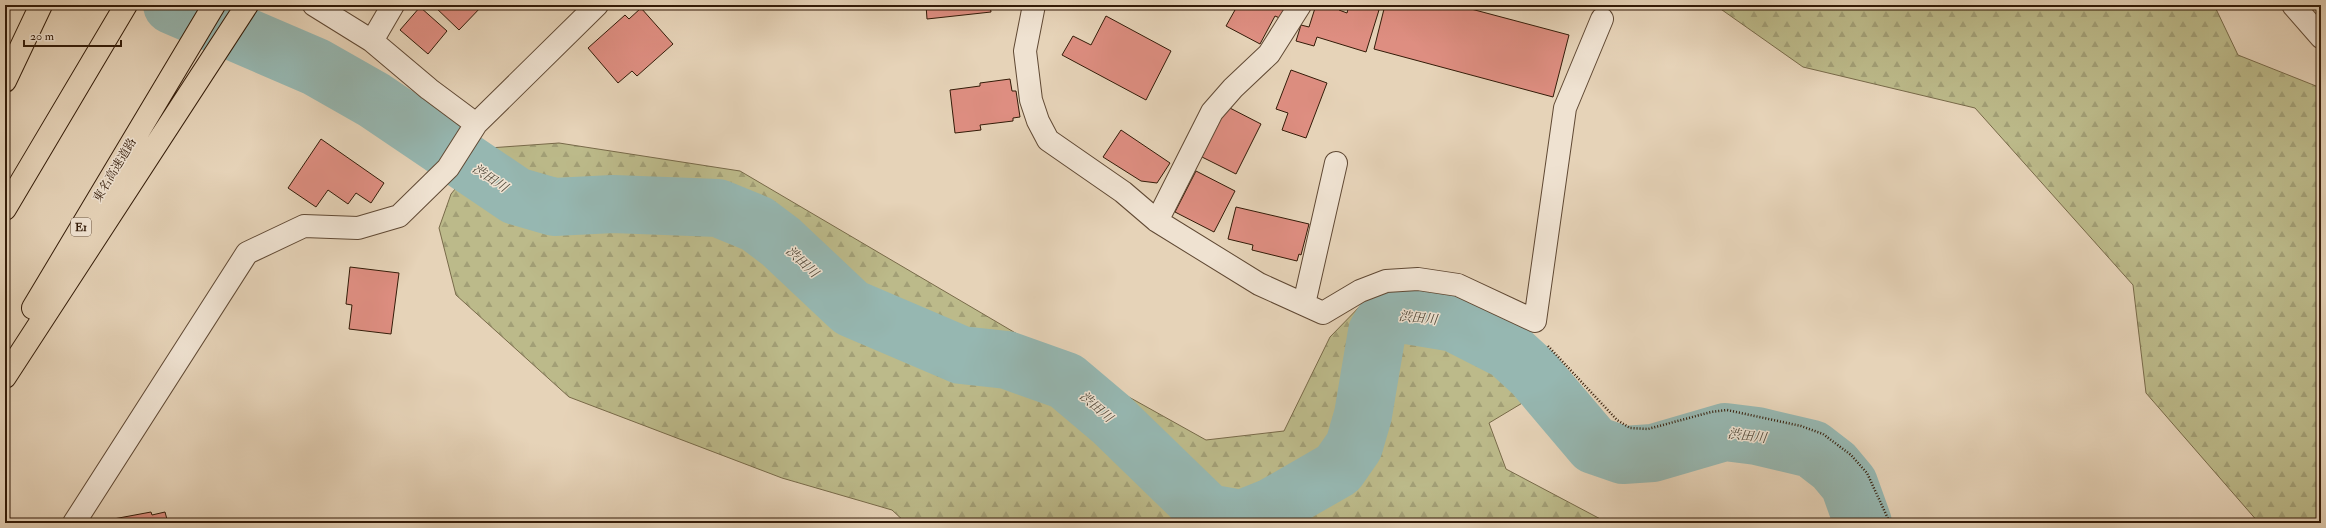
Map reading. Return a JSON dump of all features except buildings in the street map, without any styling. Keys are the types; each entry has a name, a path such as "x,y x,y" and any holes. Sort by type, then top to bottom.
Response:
{"highway":[{"path":"5,209 126,5"},
{"name":"東名高速道路","path":"5,356 214,5"},
{"path":"5,377 247,5"},
{"path":"5,81 37,15"}],"street":[{"path":"314,5 372,41 429,89 473,129"},
{"path":"372,41 393,5"},
{"path":"74,523 247,253 304,226 358,228 399,216 438,179 473,129 597,5"},
{"path":"1034,5 1026,51 1031,100 1038,121 1048,140 1123,192 1158,221 1259,284 1323,313 1360,291 1386,281 1418,279 1458,285 1535,321 1565,108 1602,19"},
{"path":"1158,221 1212,112 1233,88 1269,54 1300,5"},
{"path":"2293,5 2321,37"},
{"path":"1304,304 1336,163"}],"path":[{"path":"1535,321 1544,342 1616,420 1630,428 1648,429 1711,412 1727,410 1801,426 1823,434 1851,455 1867,473 1890,523"}],"green space":[{"path":"1715,5 2218,5 2216,9 2238,55 2321,88 2321,523 2259,523 2146,393 2133,285 1975,108 1803,67"},
{"path":"559,143 740,171 1041,348 1206,440 1284,431 1330,337 1369,297 1421,291 1482,311 1520,336 1524,402 1489,423 1506,469 1608,523 906,523 892,510 782,478 569,397 456,295 439,228 451,194 489,148"}],"waterway":[{"name":"渋田川","path":"172,5 316,67 374,100 516,196 554,207 613,204 718,208 757,224 781,242 851,308 961,355 1007,360 1066,381 1111,419 1208,513 1242,519 1272,507 1338,469 1354,446 1363,415 1377,332 1387,316 1406,315 1454,323 1509,351 1533,373 1594,445 1623,455 1653,453 1725,432 1757,436 1812,449 1834,466 1849,484 1863,523"}]}
